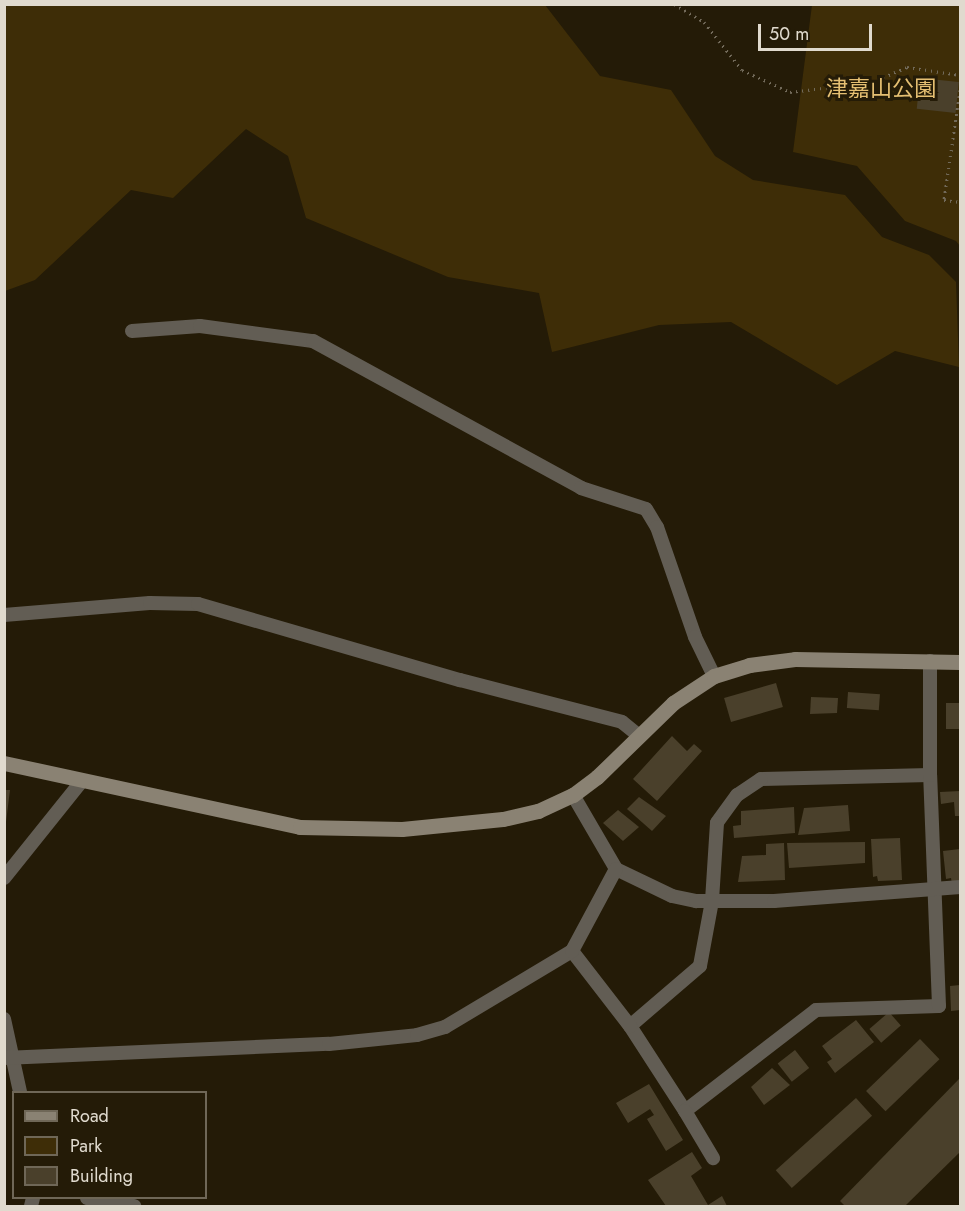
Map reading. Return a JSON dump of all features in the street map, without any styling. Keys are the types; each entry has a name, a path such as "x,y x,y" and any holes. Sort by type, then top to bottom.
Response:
{"street":[{"path":"132,331 200,326 313,341 581,488 646,509 657,527 695,637 714,676"},
{"path":"4,615 150,603 198,604 439,674 622,722 639,736"},
{"path":"4,763 81,782 256,819 353,831 503,819 538,811 573,795 673,703 714,676 749,664 795,659 960,662"},
{"path":"685,1111 816,1010 939,1006 930,776 930,661"},
{"path":"630,1026 700,966 712,901 717,824 737,795 761,779 930,776"},
{"path":"4,878 81,782"},
{"path":"573,795 616,869 672,896 712,901 774,901 960,887"},
{"path":"8,1058 329,1044 417,1035 445,1027 572,951 616,869"},
{"path":"572,951 630,1026 713,1158"},
{"path":"4,1019 8,1058 20,1091"},
{"path":"97,1199 134,1206"}],"path":[{"path":"674,4 704,22 742,70 790,92 872,82 907,67 960,75"},
{"path":"960,90 944,200 960,202"}],"green space":[{"path":"4,5 545,5 600,76 671,90 715,156 753,180 845,195 882,237 929,255 956,282 959,367 895,351 837,385 731,322 659,325 552,352 539,293 448,277 306,218 288,156 246,129 173,198 131,190 35,280 5,291"},
{"name":"津嘉山公園","path":"812,5 960,5 960,246 956,241 905,221 857,166 793,152"}],"building":[{"path":"920,78 959,82 956,113 917,109"},
{"path":"776,683 783,707 731,722 724,698"},
{"path":"848,692 880,694 879,710 847,708"},
{"path":"811,697 838,698 837,713 810,714"},
{"path":"946,703 960,703 960,729 946,729"},
{"path":"672,736 687,751 694,744 702,751 657,801 633,779"},
{"path":"4,790 10,790 6,822 4,822"},
{"path":"960,791 960,816 955,816 954,802 941,804 940,792"},
{"path":"639,797 666,816 652,831 627,809"},
{"path":"848,805 850,831 798,835 804,808"},
{"path":"794,807 795,833 734,838 733,826 741,825 741,811"},
{"path":"618,810 639,827 623,841 603,823"},
{"path":"900,838 902,880 878,881 877,876 873,877 871,839"},
{"path":"865,842 865,863 789,868 787,843"},
{"path":"784,843 785,880 738,882 742,856 766,855 766,844"},
{"path":"960,849 960,883 952,884 951,878 946,879 943,851"},
{"path":"960,985 960,1010 951,1011 950,986"},
{"path":"889,1012 901,1026 881,1043 869,1029"},
{"path":"856,1020 874,1042 835,1073 827,1062 832,1059 822,1046"},
{"path":"920,1039 939,1059 885,1111 866,1091"},
{"path":"795,1050 809,1068 792,1082 778,1064"},
{"path":"772,1068 790,1085 764,1105 751,1087"},
{"path":"960,1078 960,1152 905,1206 845,1206 840,1201"},
{"path":"649,1084 683,1140 666,1151 647,1119 654,1115 650,1109 628,1123 616,1103"},
{"path":"856,1098 872,1116 792,1188 776,1170"},
{"path":"692,1152 702,1168 691,1176 708,1205 722,1196 727,1206 666,1206 648,1180"}]}
